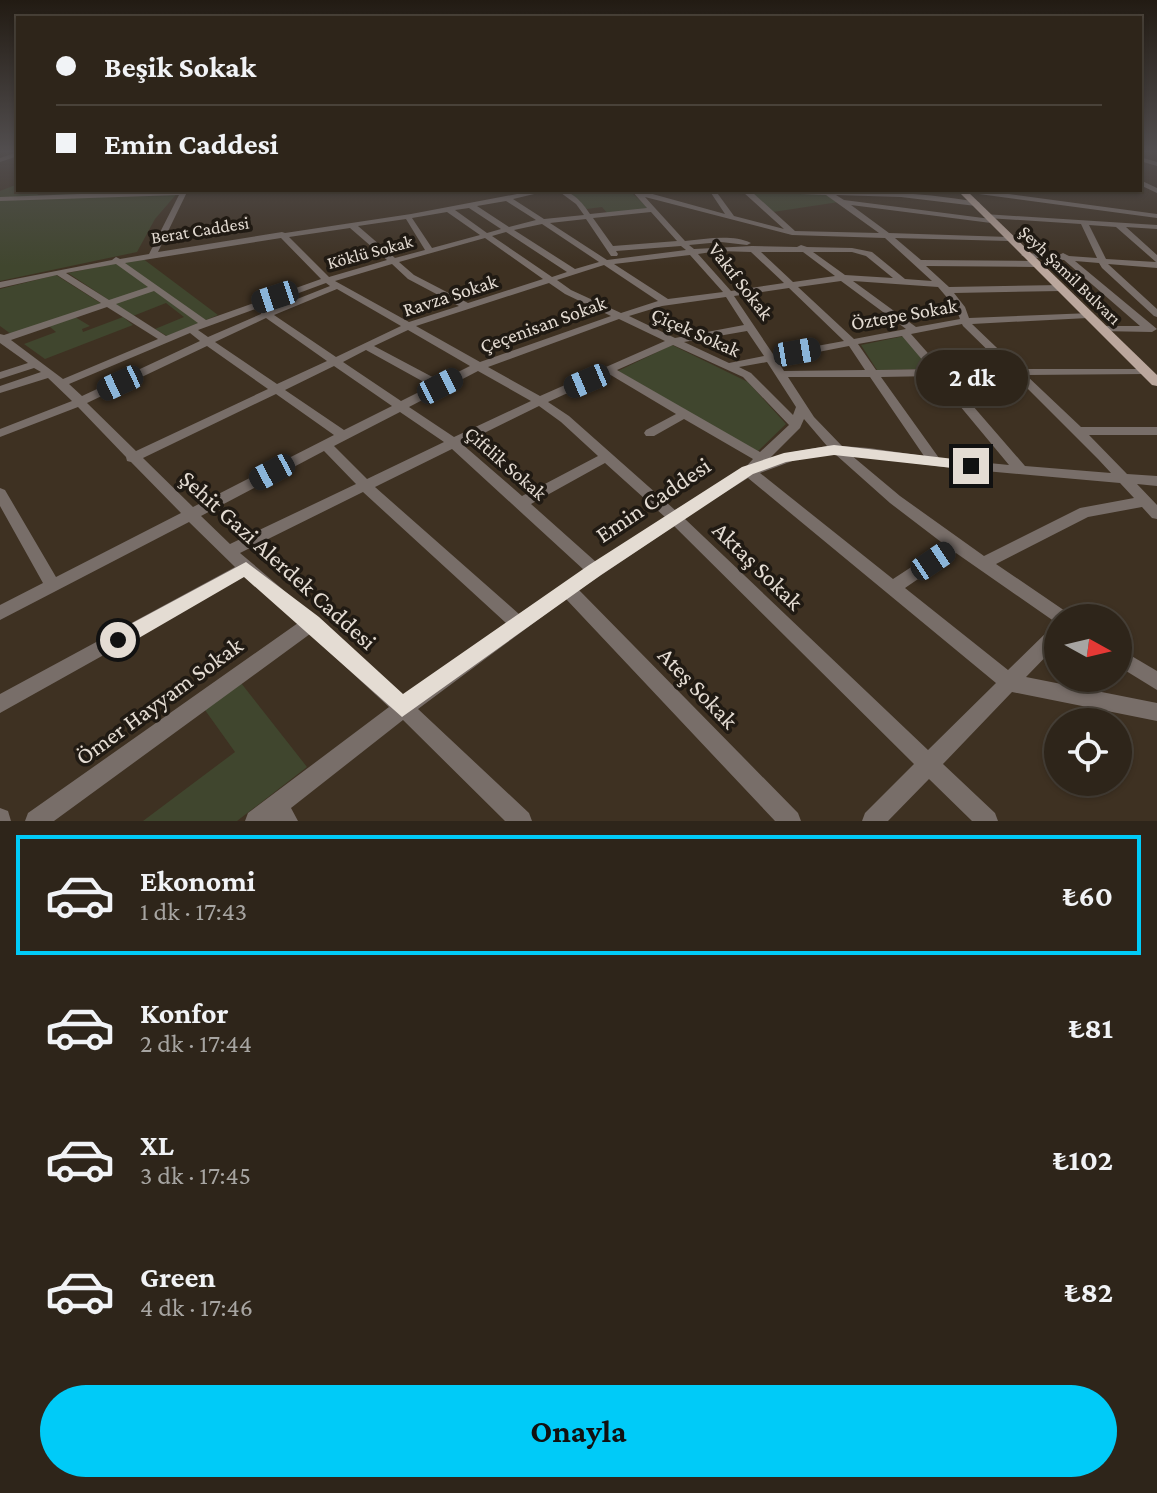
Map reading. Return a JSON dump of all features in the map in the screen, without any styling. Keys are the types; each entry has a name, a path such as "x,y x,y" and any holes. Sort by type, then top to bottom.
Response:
{"main road":[{"name":"Şeyh Şamil Bulvarı","path":"965,192 1025,255 1157,382"}],"street":[{"path":"0,199 184,192 153,253"},
{"name":"Berat Caddesi","path":"0,285 153,253 408,217 538,192"},
{"path":"563,192 579,203 618,260"},
{"path":"713,192 732,218"},
{"path":"747,192 792,233 802,248 909,331 938,372 1020,469"},
{"path":"826,192 845,202 943,287 961,309 964,321 1125,478 1157,514"},
{"path":"843,192 976,204"},
{"path":"977,192 1157,216"},
{"path":"1022,192 1157,209"},
{"path":"638,193 792,233 885,238 1009,239"},
{"name":"Vakıf Sokak","path":"638,193 728,294 802,408 838,450 958,544 1044,605"},
{"path":"507,198 666,302"},
{"path":"845,202 989,218 1157,227"},
{"path":"1045,202 1059,220"},
{"path":"470,205 575,273"},
{"name":"Çiçek Sokak","path":"448,209 568,292 756,382 796,425"},
{"path":"1098,209 1119,224 1157,262"},
{"name":"Köklü Sokak","path":"62,383 204,323 327,280 541,221 652,210"},
{"path":"408,217 430,252"},
{"path":"1084,222 1099,258 1157,314"},
{"path":"352,225 391,263 467,306"},
{"name":"Aktaş Sokak","path":"282,234 327,280 540,401 607,456 987,821"},
{"path":"611,249 726,239 764,247"},
{"name":"Ravza Sokak","path":"132,458 409,326 603,263 690,251 764,247 866,252 903,282"},
{"path":"752,248 851,342 935,462"},
{"path":"1025,255 1157,262"},
{"path":"1063,255 1153,329"},
{"path":"116,260 204,323"},
{"path":"917,263 1035,264"},
{"path":"58,272 164,339"},
{"name":"Çeçenisan Sokak","path":"0,613 477,367 617,317 666,302 843,278 943,287 1061,288"},
{"path":"0,433 79,401 265,313 338,286"},
{"path":"1,339 155,288"},
{"name":"Çiftlik Sokak","path":"265,313 453,443 595,570"},
{"name":"Öztepe Sokak","path":"728,366 964,321 1088,315"},
{"path":"228,552 540,401 673,341 750,327"},
{"path":"190,329 342,435"},
{"path":"1103,329 1153,329"},
{"name":"Şehit Gazi Alerdek Caddesi","path":"1,339 62,383 132,458 228,552 312,623 521,821"},
{"path":"366,346 440,386"},
{"path":"0,376 37,363"},
{"path":"611,371 761,458"},
{"path":"781,374 1146,371"},
{"path":"0,390 50,373"},
{"path":"802,408 796,425 748,471 1010,683 1157,712"},
{"path":"650,433 684,414"},
{"path":"1077,431 1157,431"},
{"path":"325,444 366,487 519,624"},
{"name":"Emin Caddesi","path":"256,821 281,813 402,707 595,570 748,471 784,458 838,450 935,462 1157,481"},
{"path":"521,503 607,456"},
{"path":"0,493 53,586"},
{"path":"985,563 1095,508 1146,501"},
{"path":"893,588 958,544"},
{"path":"0,704 246,568"},
{"name":"Ateş Sokak","path":"568,590 790,821"},
{"name":"Ömer Hayyam Sokak","path":"36,821 312,623"},
{"path":"873,821 1044,647"},
{"path":"1132,665 1157,681"}],"green space":[{"path":"0,191 42,192 37,195 178,192 155,219 137,252 0,281"},
{"path":"565,192 633,194 649,209 608,214 602,207 587,209"},
{"path":"751,192 821,192 839,202 773,212"},
{"path":"142,258 218,315 167,336 155,329 184,317 166,303 133,316 68,273"},
{"path":"56,275 102,304 11,334 0,326 0,289"},
{"path":"75,317 90,326 82,329 83,332 123,317 133,325 45,359 24,344 56,332 49,326"},
{"path":"904,336 932,369 877,370 861,345"},
{"path":"672,345 748,382 786,424 757,452 618,371"},
{"path":"241,683 307,767 237,821 143,821 235,752 205,710"}],"route":[{"path":"118,640 246,568 312,623 402,707 595,570 730,480 766,463 822,450 844,450 971,466"}]}
